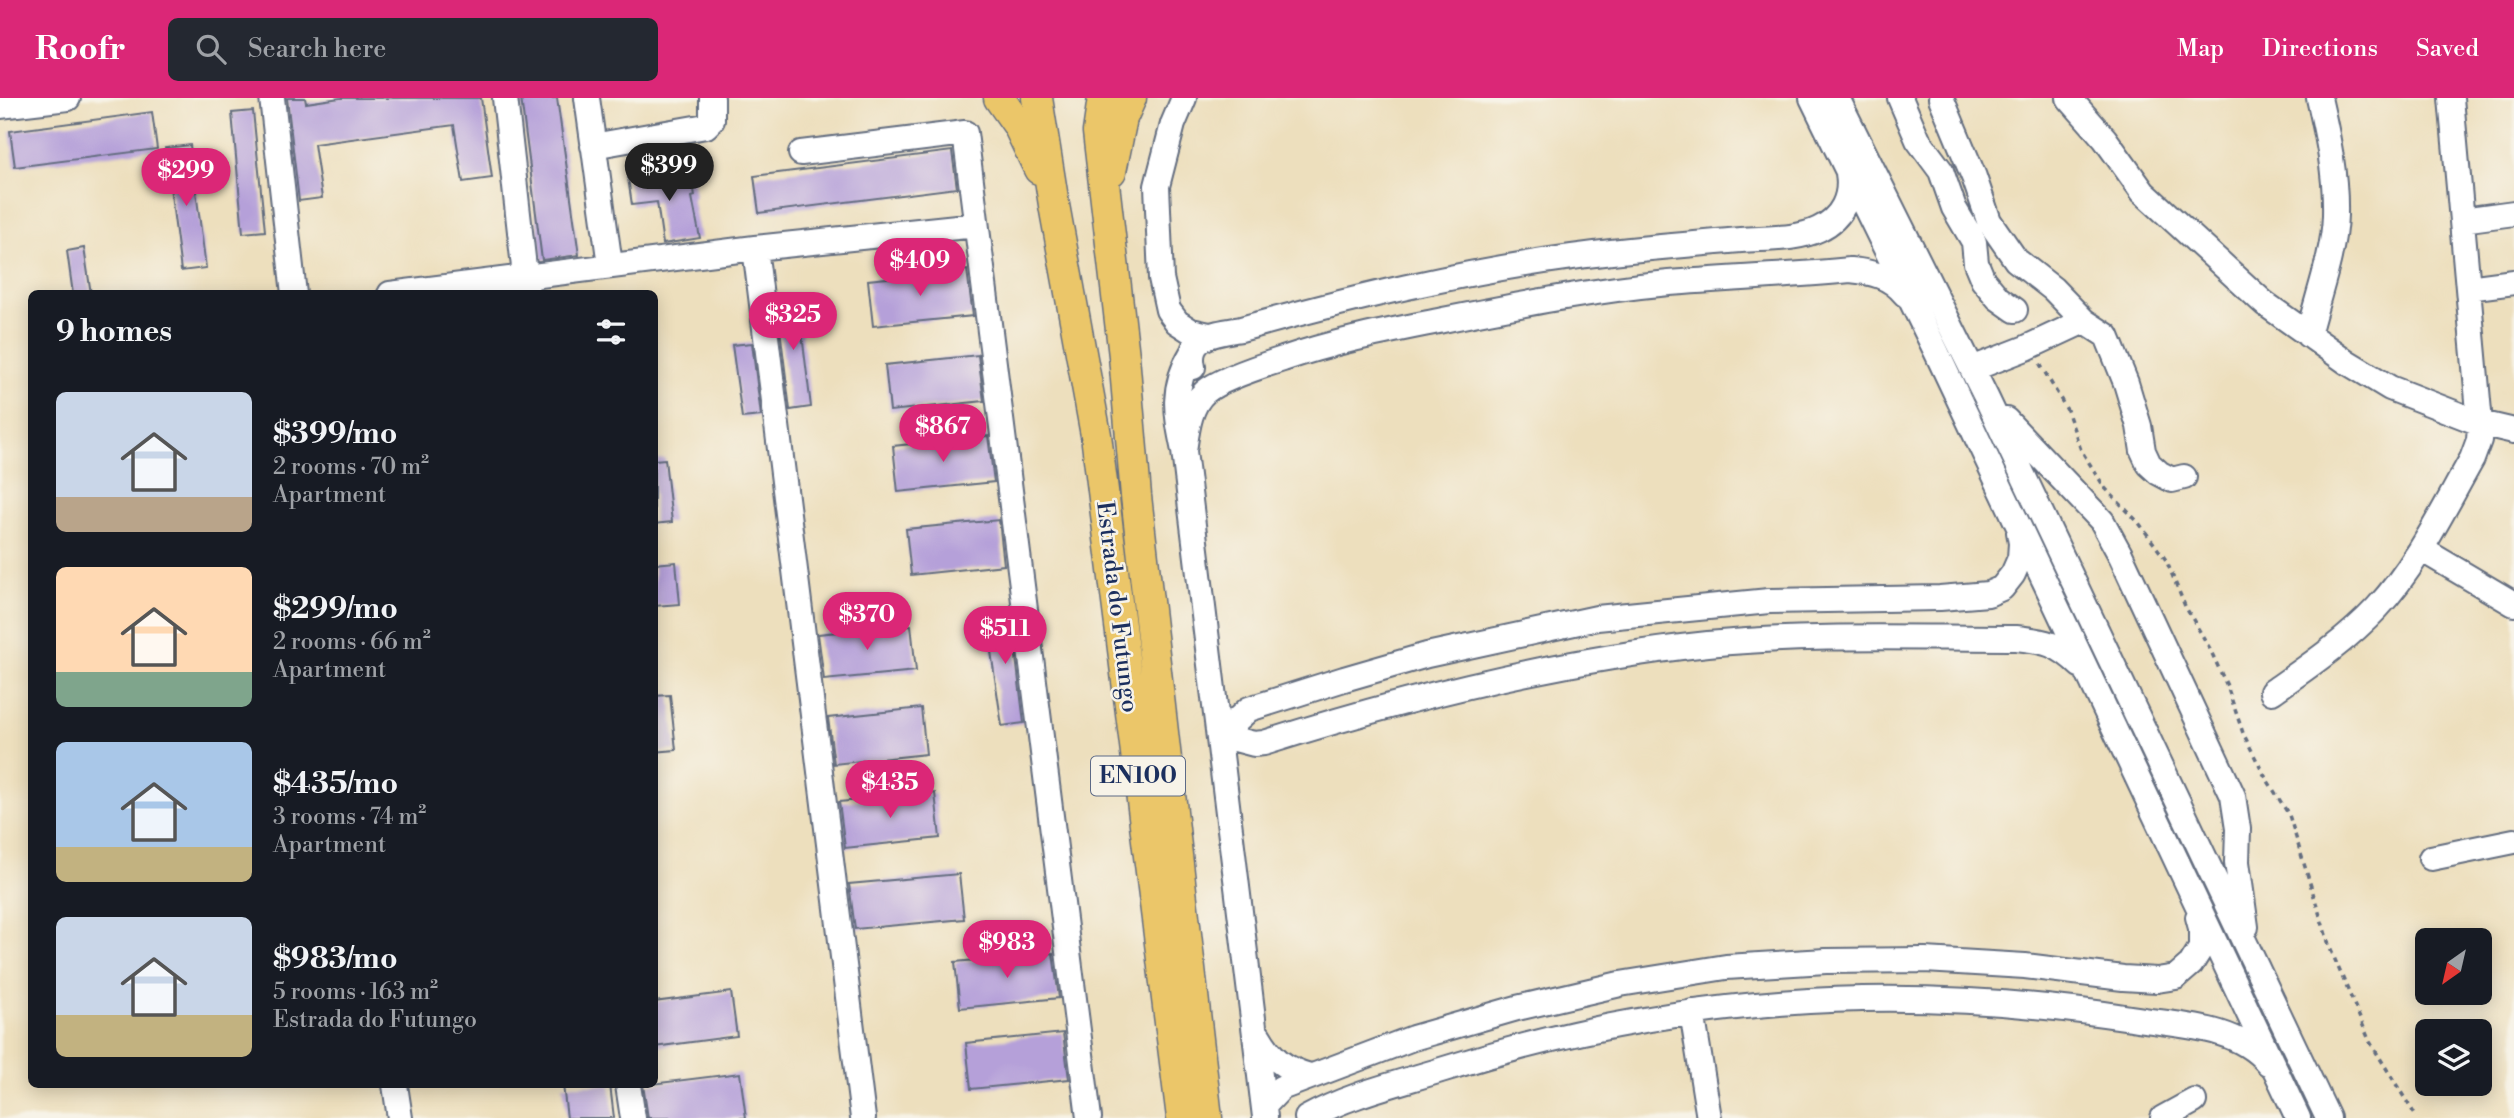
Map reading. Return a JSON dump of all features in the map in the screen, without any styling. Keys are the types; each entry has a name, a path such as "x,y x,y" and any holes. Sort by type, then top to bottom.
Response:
{"main road":[{"path":"999,98 1032,151 1054,205"},
{"name":"Estrada do Futungo","path":"1037,98 1096,435 1182,1118"},
{"name":"Estrada do Futungo","path":"1103,98 1098,132 1124,356 1136,496 1207,1118"},
{"path":"1107,199 1122,118 1131,98"}],"street":[{"path":"0,106 68,98"},
{"path":"272,98 294,290"},
{"path":"505,98 526,285"},
{"path":"587,98 610,265"},
{"path":"593,146 706,126 712,120 712,98"},
{"path":"1184,98 1173,124 1157,186 1161,278 1168,310 1177,322 1191,331 1209,335 1470,275 1541,262 1817,231 1841,212 1848,198 1848,172"},
{"path":"1812,98 2018,524 2298,1118"},
{"path":"1838,98 1986,397 2328,1118"},
{"path":"1900,98 1918,140 1941,171 1955,208 1974,242 1976,263 1983,280 1998,298 2015,310"},
{"path":"1941,98 1989,221 2015,260 2053,289 2084,321 2107,336 2126,383 2139,426 2143,451 2149,464 2172,480 2184,477"},
{"path":"2069,98 2105,139 2143,192 2264,303 2347,362 2390,388 2480,423 2514,430"},
{"path":"2308,335 2332,238 2335,215 2332,155 2319,98"},
{"path":"2272,692 2327,653 2376,608 2400,580 2421,549 2472,459 2479,440 2480,423 2451,98"},
{"path":"801,153 965,133 1089,1118"},
{"path":"2462,220 2514,213"},
{"path":"450,290 526,285 610,265 976,225"},
{"path":"1974,242 2001,239"},
{"path":"755,248 863,1118"},
{"path":"1541,262 1530,268 1525,281 1535,298 1547,300"},
{"path":"1184,451 1195,404 1205,391 1222,383 1250,370 1314,348 1478,313 1547,300 1668,284 1850,270 1874,272 1887,278 1899,286 1914,306"},
{"path":"1470,275 1482,277 1487,281 1492,293 1489,306 1478,313"},
{"path":"2468,288 2514,282"},
{"path":"1972,369 2084,321"},
{"path":"1209,335 1198,343 1182,370 1176,395 1178,425 1184,451 1220,735 1265,1112"},
{"path":"1192,353 1192,365 1198,375 1208,381 1222,383"},
{"path":"1986,397 2102,521 2121,556 2233,796 2238,829 2237,862 2245,923 2263,981"},
{"path":"1220,735 1249,709 1263,704 1427,655 1597,618 1769,601 1951,598 1988,594 2002,588 2013,575 2020,558 2018,524"},
{"path":"2421,549 2514,604"},
{"path":"1641,614 1628,619 1623,631 1627,644 1637,652 1644,652"},
{"path":"1569,624 1582,627 1590,638 1589,651 1581,661 1574,663"},
{"path":"1220,735 1254,744 1264,743 1359,713 1443,691 1574,663 1710,644 1813,637 2039,640 2060,646 2080,665 2094,686"},
{"path":"1212,673 1246,701 1263,704"},
{"path":"1227,797 1241,761 1264,743"},
{"path":"2431,858 2514,841"},
{"path":"1265,1112 1281,1088 1412,1038 1517,1008 1620,984 1689,973 1826,961 1925,960 2025,966 2123,978 2176,976 2191,964 2200,948 2201,928 2190,889"},
{"path":"1760,965 1748,970 1743,988 1749,999 1762,1003"},
{"path":"1689,973 1701,976 1709,994 1704,1006 1692,1012"},
{"path":"1265,1112 1311,1116 1362,1107 1509,1048 1618,1024 1762,1003 1908,998 2025,1004 2224,1033 2257,1050 2280,1081"},
{"path":"1692,1012 1709,1118"},
{"path":"1257,1033 1268,1053 1279,1064 1310,1076"},
{"path":"396,1088 400,1118"},
{"path":"628,1088 633,1118"},
{"path":"2163,1118 2194,1101"}],"path":[{"path":"2026,348 2031,348 2067,410 2081,450 2105,488 2139,523 2166,560 2185,606 2209,647 2227,686 2243,733 2263,773 2289,815 2330,948 2370,1042 2417,1118"}],"building":[{"path":"287,98 305,98 306,103 340,98 481,98 492,178 463,182 454,125 314,144 322,198 299,201"},
{"path":"521,98 557,98 579,255 542,260"},
{"path":"253,111 265,231 243,233 232,113"},
{"path":"152,112 157,149 15,167 10,131"},
{"path":"190,145 206,268 181,271 165,148"},
{"path":"952,151 957,188 759,213 754,176"},
{"path":"691,169 695,196 692,197 700,238 663,244 657,202 632,205 628,178"},
{"path":"84,248 90,290 72,290 67,251"},
{"path":"967,270 973,316 873,326 868,280"},
{"path":"797,294 811,407 790,410 776,296"},
{"path":"752,343 761,416 742,418 732,345"},
{"path":"978,355 984,401 890,411 885,365"},
{"path":"988,436 994,482 898,492 893,446"},
{"path":"665,459 672,522 658,524 658,460"},
{"path":"999,520 1004,565 911,575 906,529"},
{"path":"676,562 680,604 658,606 658,564"},
{"path":"1010,608 1024,723 1002,726 985,611"},
{"path":"911,625 916,671 824,680 818,634"},
{"path":"670,695 676,750 658,752 658,696"},
{"path":"921,708 926,754 834,764 828,718"},
{"path":"935,793 940,838 845,848 839,802"},
{"path":"959,874 964,919 855,929 849,884"},
{"path":"1053,953 1059,998 960,1008 955,962"},
{"path":"731,992 737,1036 658,1046 658,1001"},
{"path":"1063,1033 1069,1079 971,1089 966,1043"},
{"path":"740,1073 746,1118 648,1118 643,1088 658,1088 658,1083"},
{"path":"563,1088 610,1088 614,1118 567,1118"}]}
